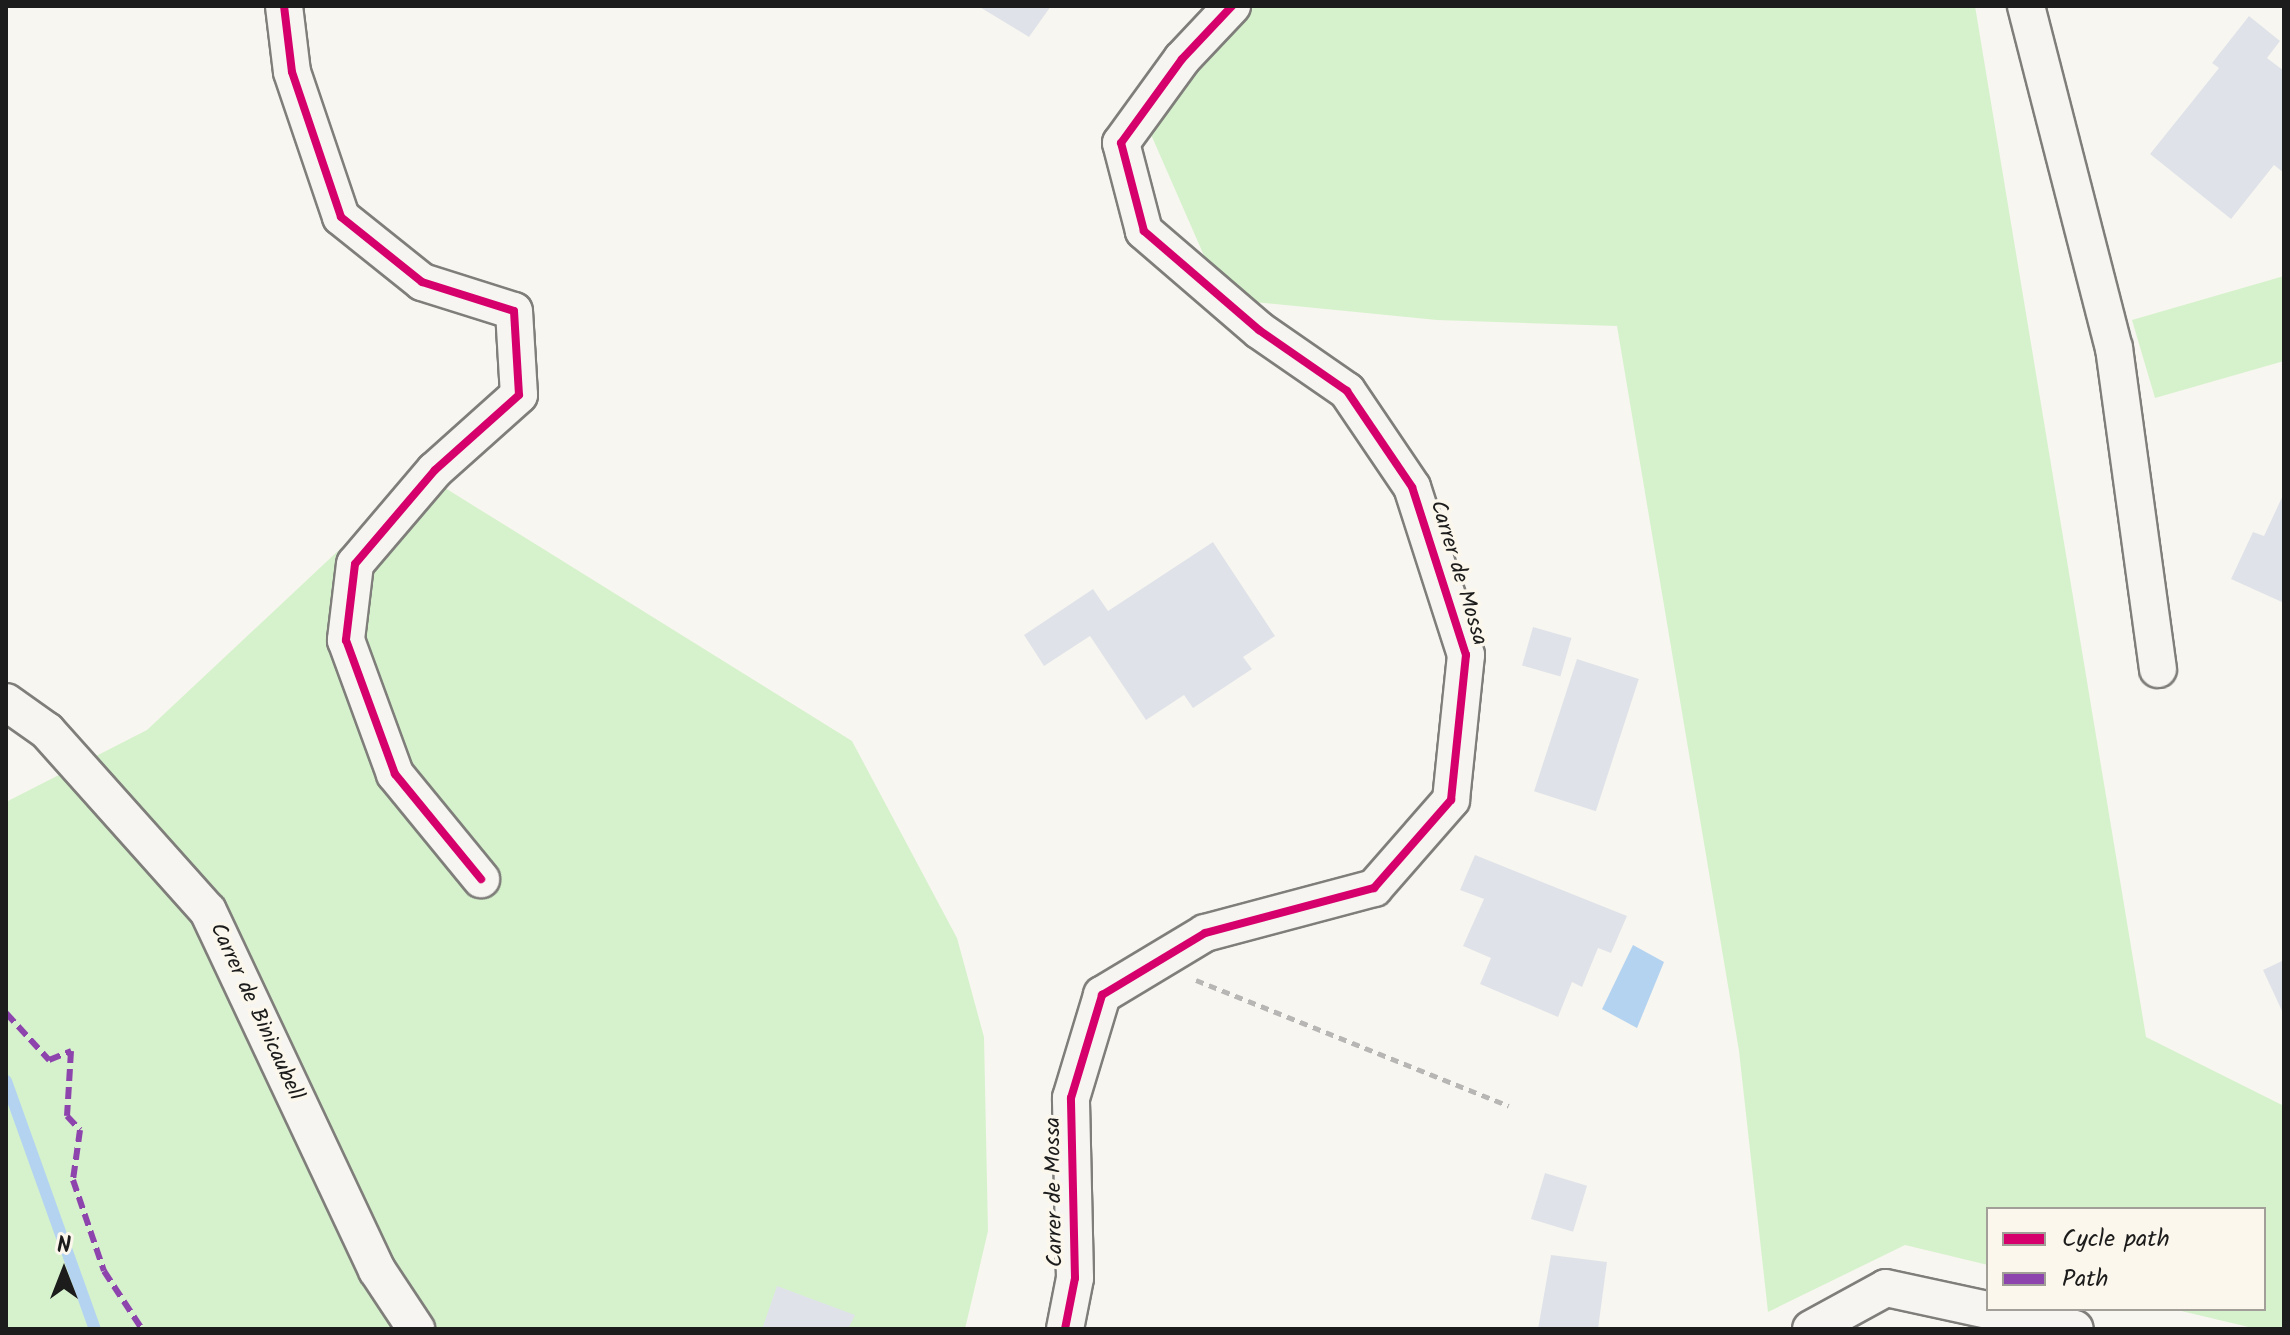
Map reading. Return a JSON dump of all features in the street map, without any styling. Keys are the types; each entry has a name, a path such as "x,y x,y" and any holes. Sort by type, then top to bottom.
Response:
{"street":[{"path":"284,6 292,72 341,217 422,282 514,311 519,395 435,470 355,564 346,640 395,774 481,879"},
{"name":"Carrer de Mossa","path":"1065,1329 1075,1278 1071,1098 1102,995 1205,933 1374,888 1451,800 1466,655 1412,487 1347,391 1259,330 1144,231 1121,143 1182,59 1232,6"},
{"path":"2026,6 2114,348 2158,669"},
{"name":"Carrer de Binicaubell","path":"6,702 47,731 208,911 377,1270 416,1329"},
{"path":"1811,1329 1886,1288 1986,1310"},
{"path":"1992,1311 2075,1329"}],"path":[{"path":"1154,964 1509,1106"}],"green space":[{"path":"1208,6 1975,6 2146,1037 2284,1106 2284,1329 2257,1329 2181,1311 2266,1311 2266,1207 1986,1207 1986,1265 1905,1245 1768,1312 1739,1051 1617,326 1437,320 1223,299 1142,114"},
{"path":"2284,276 2284,361 2155,398 2132,320"},
{"path":"421,473 852,741 957,938 984,1037 988,1231 965,1329 6,1329 6,802 147,730"}],"water":[{"path":"1633,945 1664,962 1637,1028 1602,1009"}],"building":[{"path":"978,6 1051,6 1029,37"},
{"path":"2249,16 2280,41 2267,58 2284,71 2284,173 2274,165 2231,219 2150,154 2219,68 2212,63"},
{"path":"2284,493 2284,603 2231,579 2253,532 2264,536"},
{"path":"1213,542 1275,636 1243,657 1252,669 1193,708 1184,695 1146,720 1090,636 1044,666 1024,635 1093,589 1108,611"},
{"path":"1533,627 1571,638 1560,676 1522,665"},
{"path":"1577,659 1639,679 1596,811 1534,791"},
{"path":"1475,855 1627,916 1611,953 1598,948 1582,987 1572,982 1558,1017 1480,984 1491,958 1463,946 1484,899 1460,890"},
{"path":"2284,960 2284,1010 2282,1011 2263,970"},
{"path":"1545,1173 1587,1186 1573,1232 1531,1219"},
{"path":"1551,1255 1607,1262 1598,1329 1538,1329"},
{"path":"777,1286 855,1315 848,1329 762,1329"}],"waterway":[{"path":"6,1081 95,1329"}],"marked path":[{"path":"6,1013 49,1060 71,1051 67,1116 80,1130 73,1180 104,1271 142,1329"}],"cycle path":[{"path":"284,6 292,72 341,217 422,282 514,311 519,395 435,470 355,564 346,640 395,774 481,879"},
{"path":"1065,1329 1075,1278 1071,1098 1102,995 1205,933 1374,888 1451,800 1466,655 1412,487 1347,391 1259,330 1144,231 1121,143 1182,59 1232,6"}]}
